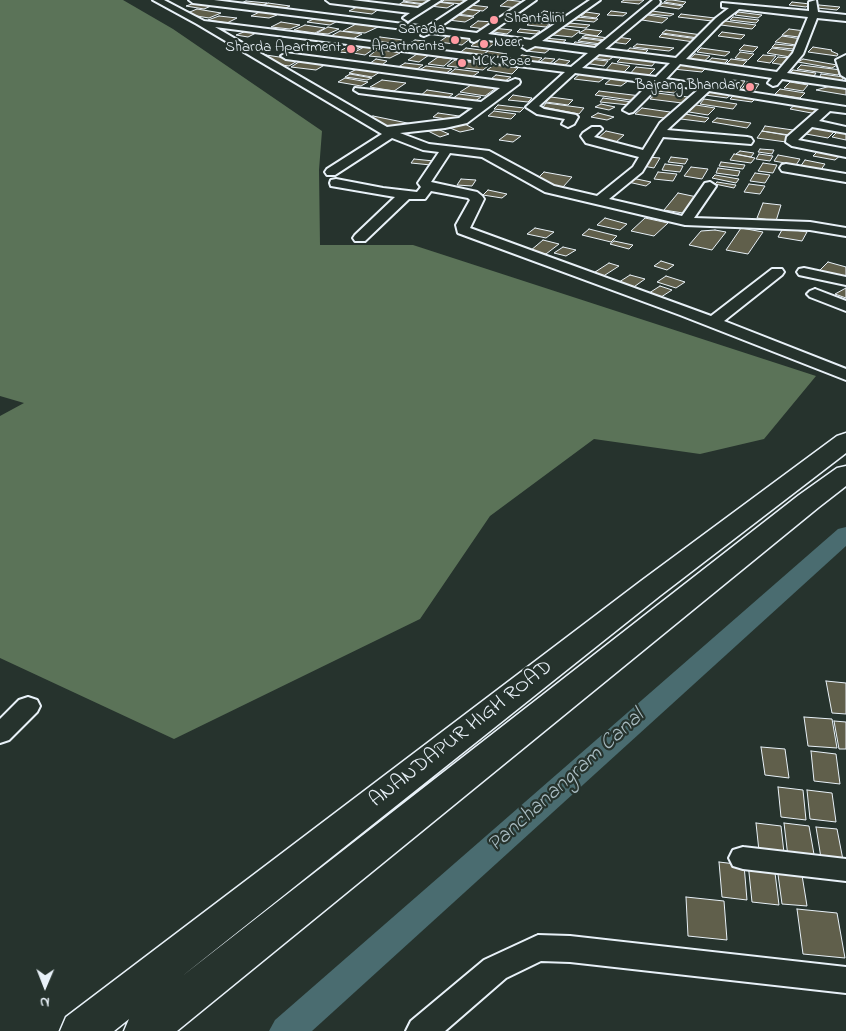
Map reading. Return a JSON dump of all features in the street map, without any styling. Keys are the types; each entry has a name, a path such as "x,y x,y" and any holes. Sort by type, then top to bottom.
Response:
{"main road":[{"name":"ANANDAPUR HIGH ROAD","path":"81,1031 651,588 846,441"},
{"name":"ANANDAPUR HIGH ROAD","path":"145,1031 778,526 846,474"}],"street":[{"path":"157,0 200,22 388,132 427,147 485,154 550,188 685,221 719,224 810,226 846,232"},
{"path":"193,0 678,61 846,85"},
{"path":"330,0 420,11"},
{"path":"362,43 395,26 437,0"},
{"path":"397,48 429,30 474,0"},
{"path":"453,55 532,0"},
{"path":"508,63 532,43 596,0"},
{"path":"568,124 572,117 541,112 532,107 572,70 656,2"},
{"path":"764,96 798,54 815,28 813,2"},
{"path":"720,4 846,18"},
{"path":"629,110 719,20 737,6"},
{"path":"256,29 288,12"},
{"path":"200,22 706,88 846,110"},
{"path":"417,50 360,90 484,106"},
{"path":"286,56 510,86"},
{"path":"846,58 842,60 846,75"},
{"path":"428,186 420,196 333,178 388,132 454,124 462,121 510,86 533,66"},
{"path":"599,201 638,169 664,125 706,88"},
{"path":"828,107 792,142 846,153"},
{"path":"810,123 846,130"},
{"path":"596,129 587,136 590,140 647,155"},
{"path":"658,133 747,141"},
{"path":"447,149 424,183 428,186 472,195 477,199 463,225 463,230 468,233 712,322 846,375"},
{"path":"786,168 846,178"},
{"path":"685,221 710,186"},
{"path":"360,238 406,194"},
{"path":"712,322 777,272"},
{"path":"804,272 846,281"},
{"path":"815,294 846,306"},
{"path":"0,734 28,706"},
{"path":"743,858 846,870"},
{"path":"422,1031 495,969 538,948 570,949 846,980"}],"green space":[{"path":"0,0 123,0 173,29 322,131 319,170 320,245 413,245 816,376 764,439 700,454 594,439 490,516 420,619 174,739 0,658 0,416 24,403 0,396"}],"building":[{"path":"430,0 424,4 403,1"},
{"path":"444,0 467,1 462,4 442,2"},
{"path":"508,0 526,2 518,8 500,6"},
{"path":"624,0 644,0 639,4 621,2"},
{"path":"667,0 686,2 683,5 664,2"},
{"path":"246,1 267,3 258,8 236,5"},
{"path":"198,2 216,4 204,9 186,6"},
{"path":"403,2 426,5 416,10 395,7"},
{"path":"437,2 454,4 447,8 430,6"},
{"path":"792,2 810,4 806,7 789,5"},
{"path":"268,3 290,6 281,10 259,8"},
{"path":"663,3 683,6 679,9 659,6"},
{"path":"471,5 488,7 483,11 466,9"},
{"path":"819,5 840,7 837,10 817,8"},
{"path":"357,7 379,9 372,14 349,11"},
{"path":"197,9 221,13 209,18 185,14"},
{"path":"465,9 480,11 473,16 457,14"},
{"path":"262,11 276,13 277,15 269,18 251,16"},
{"path":"544,11 565,14 560,17 540,14"},
{"path":"611,11 627,13 623,16 607,15"},
{"path":"652,11 674,14 670,16 649,14"},
{"path":"586,12 600,14 596,18 581,16"},
{"path":"738,12 762,15 758,18 735,15"},
{"path":"681,14 715,18 712,21 678,17"},
{"path":"457,15 474,17 465,22 448,20"},
{"path":"539,15 559,17 551,23 529,21"},
{"path":"648,15 668,18 662,23 642,20"},
{"path":"219,16 237,18 227,23 208,20"},
{"path":"318,17 340,20 330,25 307,22"},
{"path":"577,17 598,19 594,22 574,20"},
{"path":"733,17 759,20 756,23 730,20"},
{"path":"478,21 494,22 485,29 470,27"},
{"path":"725,21 756,25 752,29 721,25"},
{"path":"281,22 300,25 290,29 271,27"},
{"path":"531,22 550,24 546,27 527,25"},
{"path":"569,23 590,25 586,28 565,26"},
{"path":"356,24 378,27 365,33 343,31"},
{"path":"305,25 325,28 315,33 294,30"},
{"path":"328,27 339,29 328,34 317,33"},
{"path":"492,28 512,30 507,34 487,31"},
{"path":"561,28 580,31 572,37 553,35"},
{"path":"520,29 540,31 536,34 517,32"},
{"path":"586,29 602,31 597,36 579,33"},
{"path":"789,29 805,31 799,37 782,35"},
{"path":"249,30 260,31 248,37 236,35"},
{"path":"666,30 702,35 698,38 662,33"},
{"path":"340,31 362,34 351,40 329,37"},
{"path":"722,32 745,35 741,39 718,36"},
{"path":"662,34 698,39 694,42 659,37"},
{"name":"Sarada Apartments","path":"449,35 471,38 462,45 439,42"},
{"path":"586,35 609,38 606,40 582,37"},
{"path":"782,36 802,39 796,45 775,42"},
{"path":"380,37 403,40 395,44 371,41"},
{"path":"617,37 631,39 626,44 611,42"},
{"path":"545,38 566,40 561,44 540,43"},
{"path":"582,38 604,41 601,44 578,41"},
{"name":"Neer","path":"479,39 496,42 488,48 471,46"},
{"path":"415,40 425,41 414,48 404,47"},
{"path":"575,42 599,45 594,49 571,46"},
{"path":"637,44 674,48 669,51 633,47"},
{"path":"775,44 796,46 793,49 772,47"},
{"name":"Sharda Apartment","path":"351,45 362,46 351,53 338,52"},
{"path":"744,45 758,47 753,52 739,50"},
{"path":"532,46 550,49 545,53 526,51"},
{"path":"364,47 375,48 365,55 353,53"},
{"path":"813,47 832,50 838,54 837,56 808,52"},
{"path":"466,48 488,51 479,57 458,54"},
{"path":"630,48 648,50 642,56 623,54"},
{"path":"701,48 730,52 725,56 697,52"},
{"path":"772,48 795,51 790,57 767,53"},
{"path":"378,49 400,53 390,58 369,56"},
{"path":"488,51 507,54 501,59 481,57"},
{"path":"740,52 754,54 748,60 735,58"},
{"path":"417,54 429,55 419,62 408,60"},
{"path":"596,54 613,57 609,60 592,58"},
{"path":"695,54 710,56 702,63 687,61"},
{"path":"266,55 299,60 289,66 275,64 262,57"},
{"path":"522,55 542,58 535,64 514,61"},
{"path":"763,55 776,56 770,63 757,61"},
{"path":"438,57 452,59 444,66 428,64"},
{"path":"622,57 656,61 652,66 617,62"},
{"path":"778,57 791,58 785,65 772,63"},
{"path":"545,58 555,59 547,66 536,65"},
{"path":"712,58 728,60 723,65 707,62"},
{"path":"376,59 387,61 378,68 366,66"},
{"path":"559,59 570,61 562,68 550,66"},
{"path":"589,59 608,61 604,66 584,63"},
{"path":"731,59 747,61 742,66 726,64"},
{"path":"803,59 837,65 832,68 798,62"},
{"path":"302,60 328,63 316,70 291,67"},
{"name":"MCK Rose","path":"455,60 489,65 483,70 447,66"},
{"path":"405,63 423,65 413,72 395,69"},
{"path":"612,63 630,66 621,75 603,73"},
{"path":"677,64 706,68 702,72 673,69"},
{"path":"494,65 518,68 512,74 487,70"},
{"path":"801,65 841,70 838,75 797,69"},
{"path":"426,66 452,69 442,76 416,72"},
{"path":"361,67 383,70 372,77 349,73"},
{"path":"636,67 655,69 646,78 628,76"},
{"path":"455,69 479,72 469,79 446,76"},
{"path":"793,70 816,73 814,76 790,73"},
{"path":"581,73 606,77 599,82 574,79"},
{"path":"350,74 372,78 367,80 345,77"},
{"path":"821,74 844,77 841,81 819,78"},
{"path":"496,75 511,77 502,83 487,82"},
{"path":"345,78 368,82 361,86 338,82"},
{"path":"612,78 628,81 621,86 605,84"},
{"path":"382,80 406,83 394,91 370,87"},
{"path":"731,80 745,81 738,91 725,89"},
{"name":"Bajrang Bhandar","path":"747,82 759,84 753,93 740,91"},
{"path":"790,82 808,85 803,91 784,88"},
{"path":"838,84 846,86 846,95 816,90"},
{"path":"471,85 496,88 485,96 460,92"},
{"path":"663,85 680,87 674,93 657,91"},
{"path":"780,89 805,93 800,98 775,94"},
{"path":"427,90 453,94 445,100 419,97"},
{"path":"711,90 733,93 727,98 705,95"},
{"path":"599,91 641,96 637,101 595,95"},
{"path":"657,93 688,97 682,103 650,99"},
{"path":"459,94 481,97 471,104 449,101"},
{"path":"735,94 757,97 752,102 730,99"},
{"path":"513,95 532,98 528,102 508,100"},
{"path":"551,97 573,100 568,105 546,102"},
{"path":"603,98 632,102 629,105 600,102"},
{"path":"704,99 737,104 733,109 700,104"},
{"path":"546,103 584,108 579,114 543,107"},
{"path":"601,104 615,107 609,110 595,107"},
{"path":"796,104 823,109 817,114 790,109"},
{"path":"498,105 524,108 520,112 494,109"},
{"path":"696,105 715,108 708,115 689,112"},
{"path":"642,108 670,112 664,118 635,114"},
{"path":"494,111 516,114 511,119 488,116"},
{"path":"438,113 459,116 454,120 433,117"},
{"path":"598,113 614,117 607,120 591,117"},
{"path":"685,114 709,118 705,122 681,119"},
{"path":"373,116 417,125 393,129 369,117"},
{"path":"717,118 751,123 747,128 712,122"},
{"path":"465,124 474,129 460,132 450,128"},
{"path":"765,126 793,130 789,135 762,131"},
{"path":"814,126 836,130 828,138 806,134"},
{"path":"435,128 449,134 440,137 426,130"},
{"path":"606,131 624,135 615,143 598,138"},
{"path":"762,131 791,136 786,142 757,138"},
{"path":"838,131 846,132 846,140 832,137"},
{"path":"507,134 521,136 513,142 499,140"},
{"path":"760,149 774,150 772,154 758,152"},
{"path":"820,149 842,154 835,160 813,156"},
{"path":"740,151 754,153 751,157 736,154"},
{"path":"734,154 755,158 751,163 730,160"},
{"path":"759,154 773,156 770,161 756,159"},
{"path":"778,155 800,159 796,165 774,161"},
{"path":"648,157 660,158 654,168 643,166"},
{"path":"671,157 688,159 685,164 668,162"},
{"path":"414,159 434,161 431,165 411,163"},
{"path":"805,160 825,164 820,171 800,167"},
{"path":"721,162 745,165 743,169 719,166"},
{"path":"763,163 777,165 773,173 758,171"},
{"path":"665,164 683,166 680,172 662,170"},
{"path":"691,167 708,169 702,179 684,176"},
{"path":"718,168 740,171 738,176 716,173"},
{"path":"544,172 572,177 563,187 550,185 537,179"},
{"path":"658,172 677,174 673,181 654,179"},
{"path":"755,173 770,175 765,183 750,181"},
{"path":"715,175 739,179 736,183 712,178"},
{"path":"632,178 651,182 646,186 628,182"},
{"path":"461,179 476,180 472,186 457,185"},
{"path":"717,182 736,185 734,188 715,184"},
{"path":"749,184 765,186 760,194 744,192"},
{"path":"488,190 507,194 502,198 483,195"},
{"path":"678,193 697,197 683,213 664,210"},
{"path":"763,203 781,205 776,221 757,218"},
{"path":"605,218 627,224 620,230 597,225"},
{"path":"645,218 668,223 654,236 631,231"},
{"path":"535,228 554,232 546,238 527,234"},
{"path":"741,228 763,232 748,254 726,250"},
{"path":"783,228 807,232 802,241 778,237"},
{"path":"589,229 617,236 611,242 582,235"},
{"path":"715,230 726,232 712,250 689,245 701,231"},
{"path":"543,240 559,244 546,254 530,251"},
{"path":"614,241 633,245 629,249 610,244"},
{"path":"563,247 576,250 566,256 554,253"},
{"path":"661,261 674,265 667,270 654,266"},
{"path":"828,262 846,267 846,277 819,271"},
{"path":"609,263 619,266 602,277 592,274"},
{"path":"630,275 645,279 631,289 616,284"},
{"path":"666,276 685,282 676,288 657,282"},
{"path":"660,286 672,290 658,299 646,295"},
{"path":"846,288 846,298 835,294"},
{"path":"826,681 846,683 846,714 832,713"},
{"path":"804,717 832,719 837,748 808,746"},
{"path":"834,721 846,722 846,749 839,749"},
{"path":"761,747 785,749 789,778 765,775"},
{"path":"811,751 836,754 840,784 814,781"},
{"path":"778,787 803,790 806,820 781,817"},
{"path":"807,790 832,793 836,822 810,819"},
{"path":"756,823 781,826 784,853 759,851"},
{"path":"784,823 809,826 815,860 788,857"},
{"path":"816,827 837,829 843,860 821,858"},
{"path":"719,862 744,865 747,900 722,897"},
{"path":"748,863 774,865 779,905 752,902"},
{"path":"777,867 801,869 807,906 782,904"},
{"path":"686,897 724,901 727,940 688,936"},
{"path":"797,909 837,913 845,958 803,954"}],"waterway":[{"name":"Panchanangram Canal","path":"287,1031 846,534"}],"place":[{"name":"Shantalini","path":"494,20"},
{"name":"Sarada Apartments","path":"455,40"},
{"name":"Neer","path":"484,44"},
{"name":"Sharda Apartment","path":"351,49"},
{"name":"MCK Rose","path":"462,63"},
{"name":"Bajrang Bhandar","path":"750,87"}]}
